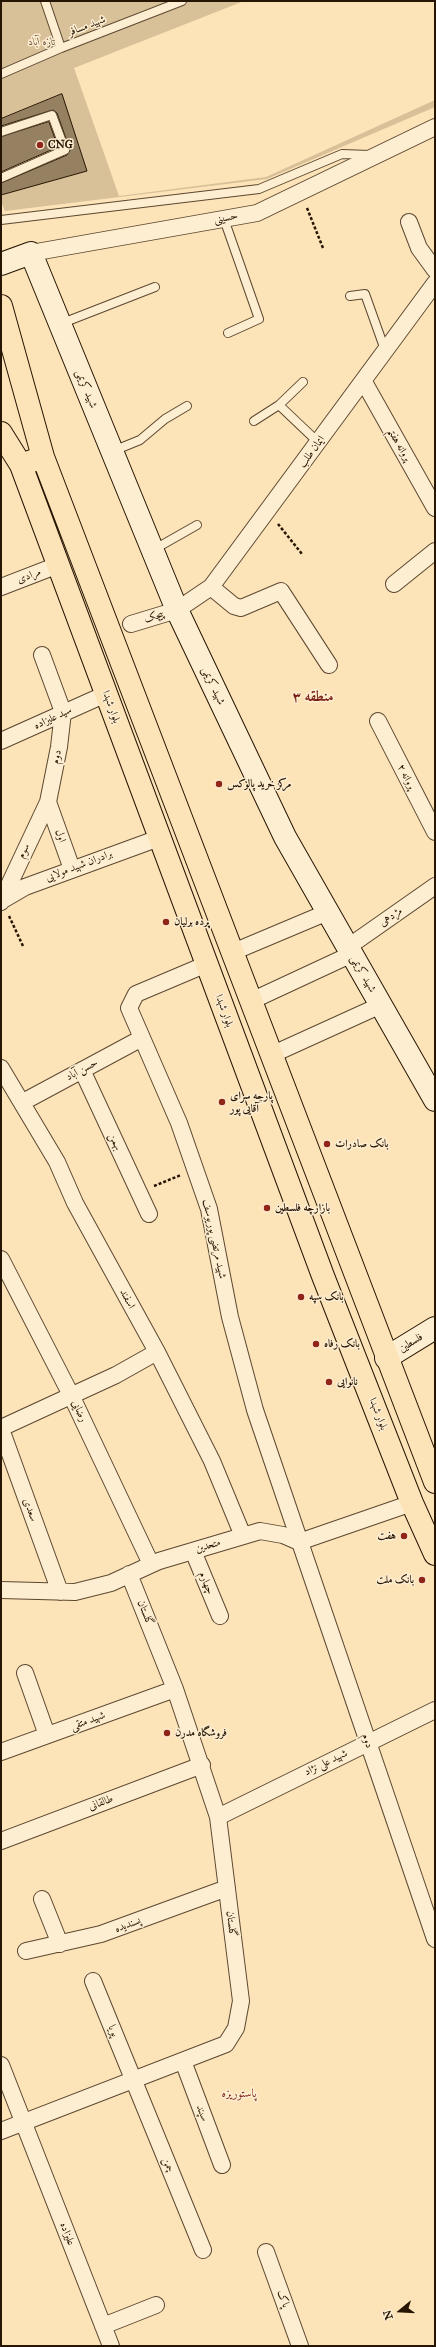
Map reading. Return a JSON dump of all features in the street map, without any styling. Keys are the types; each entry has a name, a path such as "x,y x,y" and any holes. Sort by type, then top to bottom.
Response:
{"main road":[{"name":"حسینی","path":"1,264 31,254"},
{"name":"شهید کریمی","path":"31,254 177,610 285,837 435,1100"},
{"path":"1,306 43,457 233,952 386,1358 435,1479"},
{"name":"بلوار شهدا","path":"1,433 21,465 323,1276 412,1503 435,1554"},
{"path":"21,465 43,457"},
{"path":"41,522 65,513"},
{"name":"فلسطین","path":"386,1358 435,1328"}],"street":[{"name":"حسینی","path":"31,254 257,213 435,127"},
{"path":"409,222 419,248 435,270"},
{"name":"ایمان طلب","path":"177,610 211,587 364,382 435,283"},
{"name":"پروانه هفتم","path":"364,382 435,508"},
{"path":"394,584 435,551"},
{"name":"مرادی","path":"2,582 58,565"},
{"path":"211,587 234,606 241,608 281,591 329,665"},
{"name":"پیچک","path":"131,624 177,610"},
{"path":"42,655 63,712"},
{"name":"سید علیزاده","path":"1,741 106,694"},
{"name":"دوم","path":"48,802 59,746 63,712"},
{"name":"پروانه ۲","path":"378,721 435,832"},
{"name":"اول","path":"48,802 72,869"},
{"name":"سوم","path":"1,901 48,802"},
{"name":"برادران شهید مولایی","path":"1,901 25,887 159,838"},
{"name":"مژدهی","path":"251,1001 350,951 435,886"},
{"path":"233,952 328,912"},
{"name":"شهید مرتضی پوریوسف","path":"207,964 136,994 128,1008 179,1123 209,1209 230,1317 255,1410 299,1542"},
{"path":"272,1055 381,1005"},
{"name":"حسن آباد","path":"23,1102 142,1038"},
{"name":"اسفند","path":"1,1068 23,1102 57,1162 75,1203 157,1352 212,1461 243,1536"},
{"name":"بهمن","path":"82,1070 149,1214"},
{"name":"رضایی","path":"1,1260 72,1395 151,1564"},
{"path":"1,1428 116,1375 157,1352"},
{"name":"سعدی","path":"1,1428 60,1592"},
{"path":"299,1542 412,1503"},
{"name":"متحدین","path":"1,1590 75,1592 111,1582 151,1564 260,1531 283,1535 299,1542"},
{"name":"دوم","path":"299,1542 435,1939"},
{"name":"چهارم","path":"193,1551 220,1616"},
{"name":"گلستان","path":"1,2131 226,2044 236,2028 241,2001 218,1816 202,1765 129,1574"},
{"path":"25,1673 47,1735"},
{"name":"شهید متقی","path":"1,1752 174,1689"},
{"name":"شهید علی نژاد","path":"218,1816 435,1710"},
{"name":"طالقانی","path":"1,1841 202,1765"},
{"name":"پسندیده","path":"26,1952 102,1934 227,1888"},
{"path":"42,1899 60,1944"},
{"name":"پویا","path":"93,1981 133,2080"},
{"name":"سپند","path":"182,2061 222,2165"},
{"name":"علیزاده","path":"1,2065 111,2346"},
{"name":"چمن","path":"133,2080 203,2250"},
{"name":"پاک","path":"266,2252 300,2346"},
{"path":"103,2326 156,2305"}],"lane":[{"path":"45,1 61,48"},
{"name":"شهید مسافر","path":"1,74 61,48 182,1"},
{"path":"1,132 52,115 65,150 1,178"},
{"path":"1,220 259,189 342,154 376,155"},
{"path":"224,219 259,319 228,333"},
{"path":"59,324 155,287"},
{"path":"350,296 365,294 386,351"},
{"path":"254,421 279,405 303,382"},
{"path":"279,405 319,443"},
{"path":"112,452 140,440 165,419 187,406"},
{"path":"152,550 197,525"}],"path":[{"path":"301,192 323,248"},
{"path":"268,511 302,554"},
{"path":"1,901 23,946"},
{"path":"139,1193 195,1169"}],"green space":[{"name":"تازه آباد","path":"1,1 244,1 74,68 119,196 266,177 435,100 435,107 267,179 5,211 1,202 1,195 87,171 62,95 1,119"}],"building":[{"path":"62,94 87,171 1,195 1,183 67,155 70,150 57,113 53,110 1,126 1,119"},
{"path":"49,122 58,147 1,172 1,137"}],"place":[{"name":"CNG","path":"40,145"},
{"name":"مركز خريد پالوكس","path":"219,784"},
{"name":"پرده برلیان","path":"166,922"},
{"name":"پارچه سرای آقایی پور","path":"222,1102"},
{"name":"بانک صادرات","path":"327,1144"},
{"name":"بازارچه فلسطین","path":"267,1208"},
{"name":"بانک سپه","path":"301,1297"},
{"name":"بانک رفاه","path":"316,1344"},
{"name":"نانوایی","path":"329,1382"},
{"name":"هفت","path":"404,1536"},
{"name":"بانک ملت","path":"422,1580"},
{"name":"فروشگاه مدرن","path":"167,1733"}],"district":[{"name":"منطقه ۳","path":"313,697"},
{"name":"پاستوریزه","path":"239,2094"}]}
